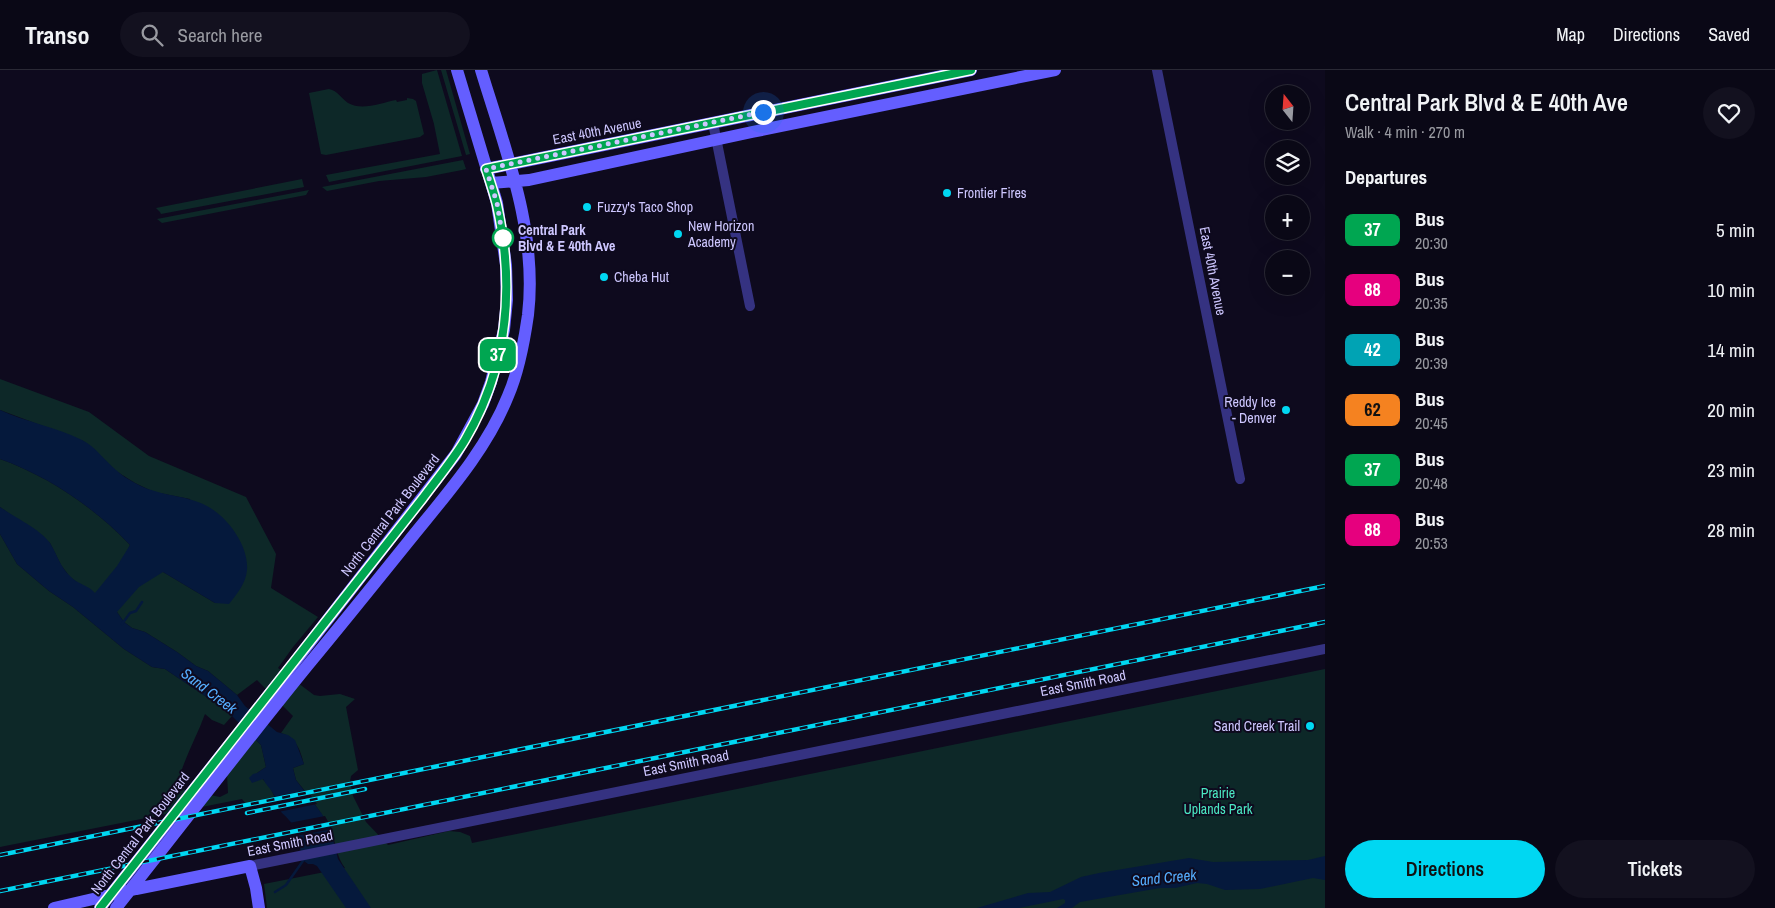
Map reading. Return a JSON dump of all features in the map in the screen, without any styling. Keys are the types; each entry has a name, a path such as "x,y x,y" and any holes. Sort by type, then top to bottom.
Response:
{"main road":[{"name":"North Central Park Boulevard","path":"116,908 299,667 456,454 483,404 501,344 507,300 507,272 497,203 457,70"},
{"name":"North Central Park Boulevard","path":"100,908 299,667 462,475 487,437 508,398 524,338 530,288 527,243 510,164 481,70"},
{"name":"East 40th Avenue","path":"486,169 972,70"},
{"path":"490,183 529,180 716,139 1055,70"},
{"path":"250,866 259,908"},
{"name":"East Smith Road","path":"54,908 250,866"}],"street":[{"path":"972,70 975,86"},
{"name":"East 40th Avenue","path":"1157,70 1240,479"},
{"path":"713,123 750,306"},
{"name":"East Smith Road","path":"250,866 1325,649"}],"green space":[{"path":"437,70 462,156 329,182 326,175 440,154 434,124 422,83 422,74"},
{"path":"441,70 446,70 470,154 466,155"},
{"path":"329,89 337,93 348,103 359,106 372,106 396,100 397,102 407,100 407,98 413,99 416,101 424,134 420,137 326,155 321,154 309,93"},
{"path":"463,160 466,169 426,177 379,181 327,191 322,187"},
{"path":"302,179 304,187 161,214 156,208"},
{"path":"309,190 306,195 162,223 157,219"},
{"name":"Prairie Uplands Park","path":"0,379 89,412 149,456 246,497 276,554 271,588 318,617 278,668 314,695 340,694 355,699 346,707 358,770 351,776 350,781 353,796 366,822 388,845 449,831 460,832 470,836 472,843 1325,669 1325,908 267,908 264,884 345,868 328,825 311,798 296,780 293,768 304,764 301,754 294,741 281,733 293,716 257,680 237,695 208,671 196,666 145,632 132,628 124,622 117,612 70,577 61,565 50,543 0,507 0,459 36,474 70,494 102,518 130,545 125,555 163,572 215,603 190,499 154,492 116,471 83,441 0,410"},
{"path":"0,534 17,564 49,591 73,607 124,649 152,667 165,669 211,700 218,702 232,716 224,725 212,720 205,714 186,759 177,788 220,797 228,793 227,774 255,739 261,745 266,767 257,773 270,787 275,798 246,804 242,799 0,847"}],"water":[{"name":"Sand Creek","path":"0,410 82,440 118,472 130,480 152,490 203,504 220,515 234,531 247,560 247,570 243,584 229,604 215,603 163,572 139,587 117,612 124,622 132,628 145,632 196,666 208,671 237,695 245,706 277,732 288,735 295,740 304,764 293,768 296,780 322,814 331,831 338,859 371,908 346,908 317,866 308,864 300,858 299,839 295,828 281,811 273,793 263,779 252,783 249,778 266,767 261,745 218,702 211,700 165,669 152,667 124,649 17,564 0,534 0,507 46,538 61,565 73,579 95,593 117,566 130,545 102,518 70,494 36,474 0,459"},
{"name":"Sand Creek","path":"1325,856 1325,880 1313,878 1260,889 1225,890 1197,883 1080,902 1072,908 1057,908 1065,903 1063,899 1019,908 977,908 1028,893 1050,892 1081,877 1189,858 1213,862 1308,860"}],"pier":[{"path":"307,790 317,804 278,812 272,797"},
{"path":"325,816 332,829 296,836 289,823"}],"waterway":[{"path":"122,624 130,613 136,611 142,602"},
{"path":"275,892 286,885 305,858"}],"railway":[{"path":"0,855 1325,586"},
{"path":"0,891 1325,622"},
{"path":"247,813 365,789"}],"bus line":[{"name":"37","path":"100,908 423,498 456,454 474,424 491,382 504,330 507,300 506,265 501,222 486,169 971,70"}],"place":[{"name":"Frontier Fires","path":"947,193"},
{"name":"Fuzzy's Taco Shop","path":"587,207"},
{"name":"New Horizon Academy","path":"678,234"},
{"name":"Central Park Blvd & E 40th Ave","path":"503,238"},
{"name":"Cheba Hut","path":"604,277"},
{"name":"Reddy Ice - Denver","path":"1286,410"},
{"name":"Sand Creek Trail","path":"1310,726"}],"route":[{"path":"503,238 497,203 486,169 763,112"}]}
